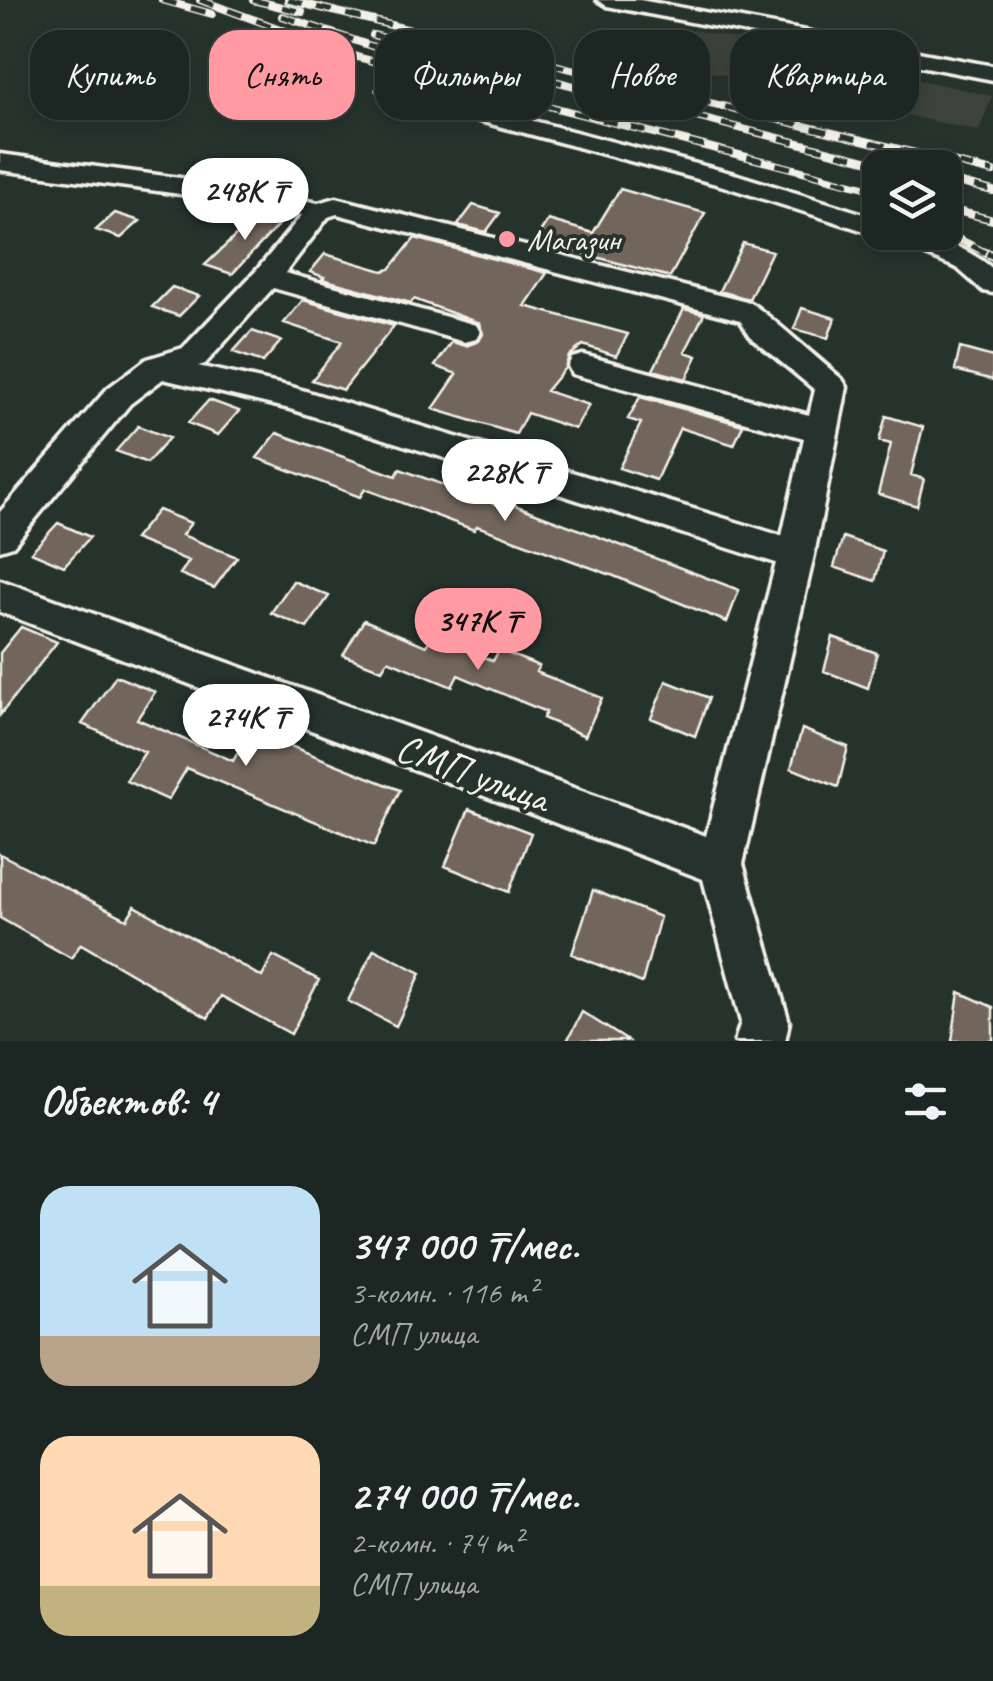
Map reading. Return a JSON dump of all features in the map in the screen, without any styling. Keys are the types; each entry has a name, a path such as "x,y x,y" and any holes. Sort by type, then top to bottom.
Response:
{"street":[{"path":"609,0 993,73"},
{"path":"503,120 729,180 862,222"},
{"path":"0,162 240,194 319,211 336,206 750,314 763,331 831,387 796,556 721,864 765,1022 760,1041"},
{"path":"0,191 49,168"},
{"path":"0,536 119,396 158,368 194,356 268,277 319,211"},
{"path":"936,250 967,262 993,284"},
{"path":"268,277 465,332"},
{"path":"583,366 822,431"},
{"path":"158,368 292,398 796,556"},
{"name":"СМП улица","path":"0,596 721,864"}],"shaded area":[{"path":"710,34 730,38 730,76 710,72"},
{"path":"919,80 992,96 979,131 919,118"}],"building":[{"path":"620,189 705,213 670,277 563,248 561,251 532,244 548,220 593,233"},
{"path":"473,205 500,213 486,232 458,225"},
{"path":"261,212 284,219 232,274 205,265"},
{"path":"115,213 140,221 121,238 96,230"},
{"path":"415,238 547,273 525,306 628,334 616,356 583,345 569,356 565,368 546,391 589,405 575,429 527,413 516,434 433,409 457,374 435,366 452,342 466,346 479,341 483,334 479,323 414,299 411,303 322,279 310,272 325,254 383,271 390,269"},
{"path":"743,243 772,251 749,299 719,291"},
{"path":"172,287 199,296 179,316 152,307"},
{"path":"303,300 394,326 343,390 312,380 342,342 284,323"},
{"path":"802,308 835,318 828,338 794,329"},
{"path":"684,309 704,314 685,352 697,356 686,379 653,370"},
{"path":"252,331 281,341 263,362 233,352"},
{"path":"960,348 993,357 993,380 955,370"},
{"path":"640,397 743,425 734,445 680,428 656,480 619,468 641,423 628,419"},
{"path":"209,400 239,411 218,435 188,423"},
{"path":"886,416 923,427 911,475 924,479 917,506 878,494 891,444 879,441"},
{"path":"138,426 169,438 147,463 116,451"},
{"path":"277,433 396,476 400,469 509,509 512,504 739,590 727,622 477,526 474,530 365,489 360,497 257,458"},
{"path":"158,510 191,523 182,535 237,557 214,588 180,574 189,561 134,539"},
{"path":"58,523 90,537 64,566 31,552"},
{"path":"843,537 883,551 875,581 834,567"},
{"path":"293,581 329,596 307,628 271,613"},
{"path":"364,620 426,646 432,636 493,661 499,650 539,666 536,672 602,698 585,736 543,718 546,712 458,675 452,687 388,660 382,670 343,655"},
{"path":"21,627 57,642 0,715 0,653"},
{"path":"833,637 877,653 868,688 824,671"},
{"path":"116,676 155,692 137,719 233,761 251,730 400,790 374,846 187,768 168,800 126,781 145,752 82,724"},
{"path":"666,681 709,698 695,736 651,718"},
{"path":"802,729 848,747 838,787 791,768"},
{"path":"469,809 531,833 509,892 445,866"},
{"path":"0,854 127,919 135,906 262,977 273,956 319,980 291,1034 221,996 208,1018 81,944 71,958 0,918"},
{"path":"593,890 660,917 642,983 572,954"},
{"path":"374,949 421,973 396,1026 348,1001"},
{"path":"959,992 993,1007 993,1041 952,1041"},
{"path":"582,1012 628,1041 567,1041"}],"railway":[{"path":"162,0 212,14"},
{"path":"200,0 357,57 862,186"},
{"path":"253,0 302,12"},
{"path":"288,0 993,172"},
{"path":"282,16 375,47"},
{"path":"373,35 862,159"},
{"path":"962,183 993,191"},
{"path":"962,212 993,220"},
{"path":"962,241 992,256"},
{"path":"987,253 993,256"}],"place":[{"name":"Магазин","path":"507,239"}]}
